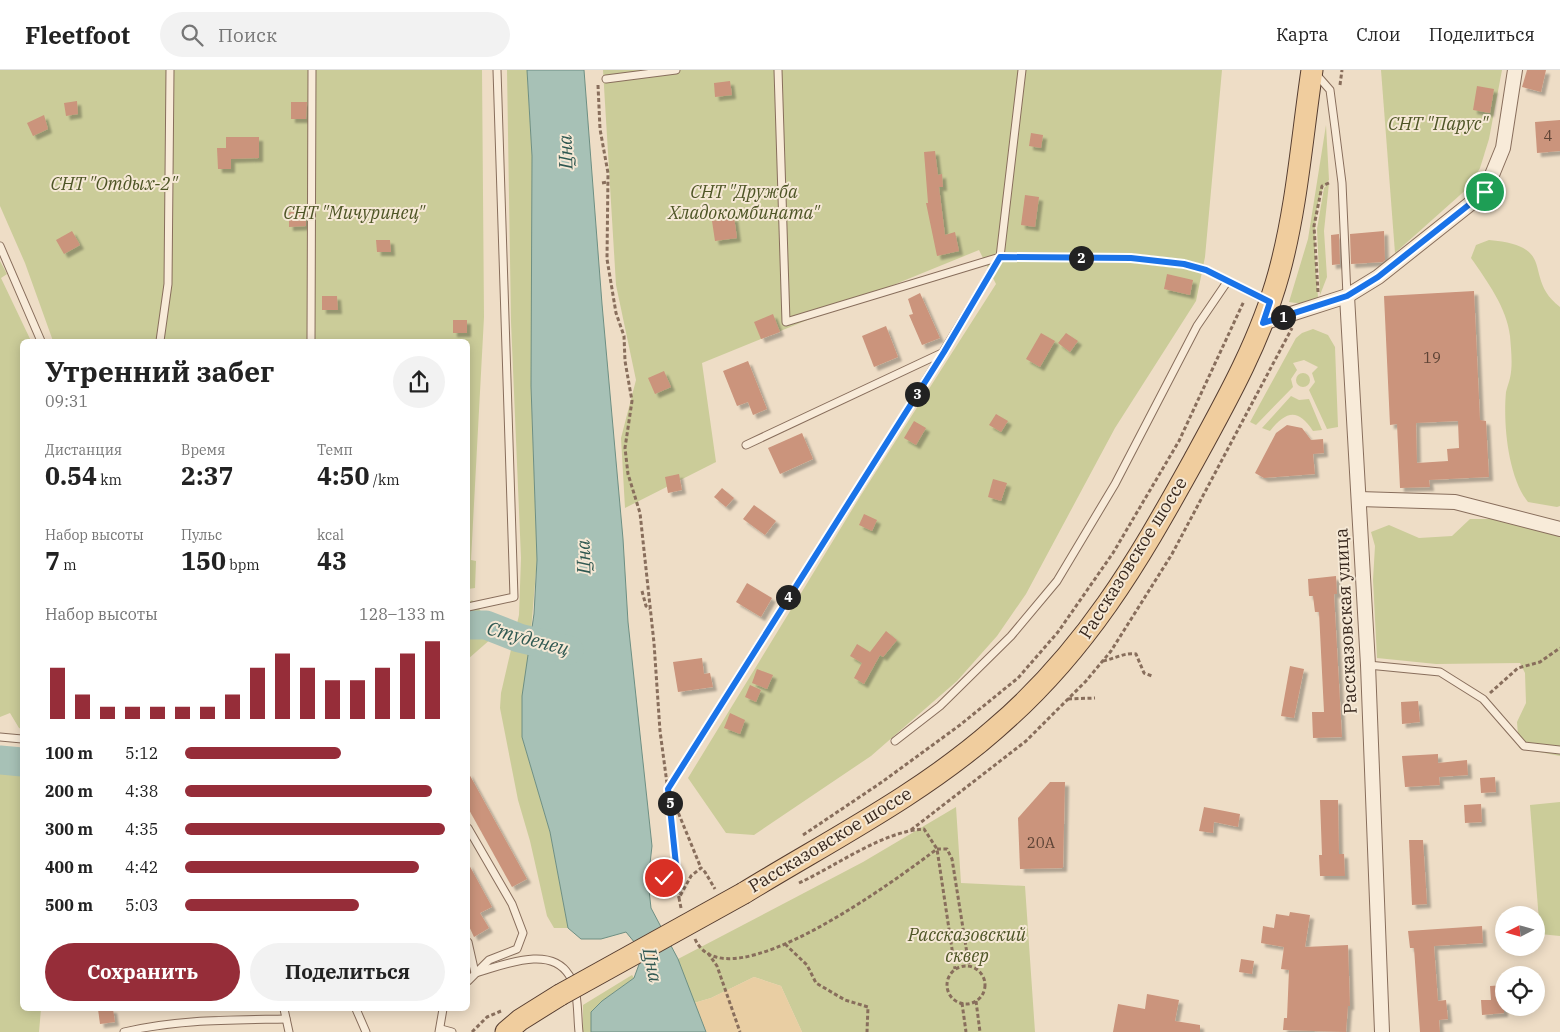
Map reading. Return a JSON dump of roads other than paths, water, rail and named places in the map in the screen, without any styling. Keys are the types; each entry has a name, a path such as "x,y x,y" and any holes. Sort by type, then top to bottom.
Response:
{"main road":[{"name":"Рассказовское шоссе","path":"506,1032 520,1020 560,996 744,892 903,798 994,730 1040,689 1073,653 1098,620 1159,523 1225,404 1263,323 1279,273 1290,227 1312,70"}],"street":[{"path":"1263,323 1347,296 1378,277 1485,192 1504,148 1516,70"},
{"name":"Рассказовская улица","path":"1347,296 1368,665 1382,1032"},
{"path":"1359,500 1455,502 1560,529"}],"lane":[{"path":"160,339 168,284 170,70"},
{"path":"311,339 312,70"},
{"path":"470,607 514,597 497,70"},
{"path":"606,79 676,70"},
{"path":"778,70 786,322 1000,257 1131,258 1184,264 1206,270 1270,302"},
{"path":"684,766 804,571 944,352 1000,257 1022,70"},
{"path":"1312,70 1330,90 1342,183 1347,296"},
{"path":"0,246 40,339"},
{"path":"895,741 940,706 1011,636 1057,581 1115,484 1197,326 1227,282"},
{"path":"746,445 944,352"},
{"path":"1368,665 1440,672 1483,699 1524,746 1560,750"},
{"path":"0,737 20,739"},
{"path":"470,831 512,904 523,933 517,949 489,960 470,979"},
{"path":"470,951 475,973"},
{"path":"475,973 534,958 560,964 570,975 576,998 579,1032"},
{"path":"284,1011 289,1032"},
{"path":"357,1011 366,1032"},
{"path":"443,1011 440,1030 452,1032"},
{"path":"124,1032 155,1025 214,1020 286,1019"}],"water":[{"name":"Цна","path":"527,70 584,70 623,539 628,622 652,846 648,881 651,908 678,959 706,1032 591,1032 591,1012 602,1001 634,978 641,959 635,943 626,932 601,939 581,939 568,928 550,832 522,737 522,696 534,614 537,560 531,386 532,156"}],"waterway":[{"name":"Студенец","path":"470,625 486,625 519,638 569,650"},
{"name":"Студенец","path":"0,760 20,762"}],"park label":[{"name":"СНТ \"Парус\"","path":"1438,124"},
{"name":"СНТ \"Отдых-2\"","path":"114,184"},
{"name":"СНТ \"Дружба Хладокомбината\"","path":"744,202"},
{"name":"СНТ \"Мичуринец\"","path":"354,213"},
{"name":"Рассказовский сквер","path":"967,945"}]}
